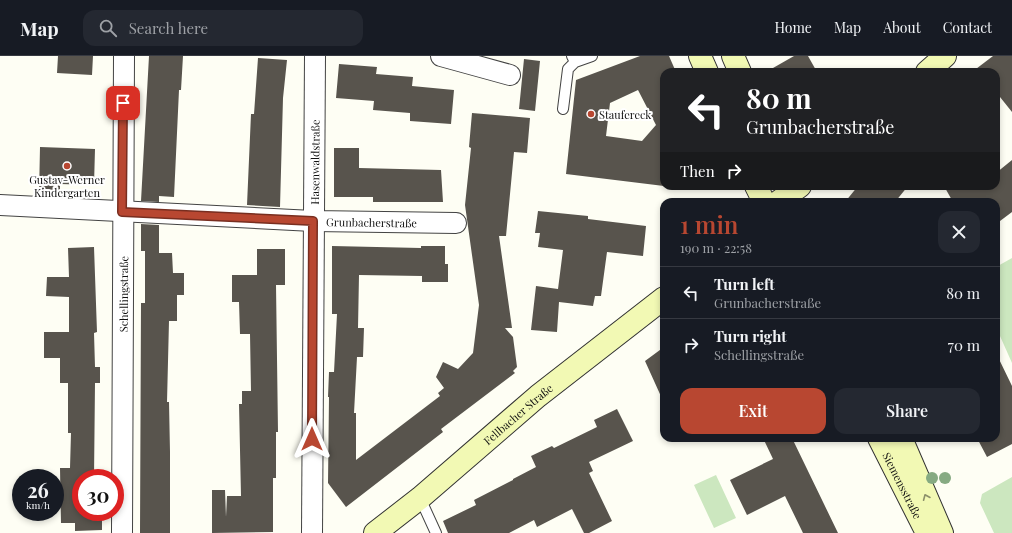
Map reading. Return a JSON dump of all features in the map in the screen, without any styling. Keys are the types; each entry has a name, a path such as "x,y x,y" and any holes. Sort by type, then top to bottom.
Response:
{"street":[{"name":"Schellingstraße","path":"122,533 122,212 124,56"},
{"name":"Hasenwaldstraße","path":"312,533 315,56"},
{"path":"441,56 510,75"},
{"path":"700,56 705,68"},
{"path":"733,56 738,68"},
{"path":"932,68 945,56"},
{"name":"Grunbacherstraße","path":"0,205 313,221 456,223"},
{"name":"Fellbacher Straße","path":"375,533 420,498 538,396 660,302"},
{"name":"Siemensstraße","path":"881,442 926,533"},
{"name":"Siemensstraße","path":"903,442 942,533"}],"lane":[{"path":"563,108 568,69 573,59 592,56"},
{"path":"420,498 436,533"}],"green space":[{"path":"1012,258 1012,363 1000,336 1000,265"},
{"path":"716,475 736,518 714,528 694,485"},
{"path":"1012,477 1012,533 994,533 980,503 982,494"}],"building":[{"path":"58,56 93,56 92,75 57,73"},
{"path":"149,56 183,56 181,90 179,90 174,197 159,196 159,202 141,201"},
{"name":"Staufereck","path":"640,56 669,56 674,68 660,68 660,186 566,174 576,80","holes":["638,90 656,125 642,141 606,136 610,103"]},
{"path":"794,56 808,56 815,68 773,68"},
{"path":"993,56 1012,56 1012,112 1000,97 1000,68 977,68"},
{"path":"258,58 287,60 283,98 280,207 247,205 251,114 254,114"},
{"path":"524,59 540,61 535,111 519,109"},
{"path":"339,64 377,67 376,74 413,77 412,86 454,90 451,124 410,121 410,113 373,110 374,101 336,98"},
{"path":"472,113 530,118 527,153 514,152 506,236 499,236 512,328 505,328 513,337 517,367 513,371 515,373 441,429 443,432 346,507 328,483 329,372 334,372 337,314 332,314 332,246 421,248 421,246 445,246 445,264 448,264 448,282 422,282 422,276 359,275 358,328 364,328 363,357 357,357 354,413 356,413 356,460 440,396 438,393 444,388 436,377 443,362 458,369 473,353 479,305 465,205 471,148 469,147"},
{"name":"Gustav-Werner Kindergarten","path":"40,147 95,149 94,185 60,184 60,196 39,195"},
{"path":"334,148 359,148 359,168 441,170 443,202 373,202 373,197 334,197"},
{"path":"1012,160 1012,212 1000,221 1000,198 951,198 946,190 1000,190 1000,170"},
{"path":"855,190 905,190 898,198 848,198"},
{"path":"538,211 588,216 588,219 646,226 643,256 607,252 601,296 595,296 593,306 559,302 557,332 531,330 536,286 558,289 563,250 538,247 540,233 535,233"},
{"path":"141,224 159,225 159,253 172,253 173,273 184,273 184,295 177,295 177,321 169,321 167,402 169,402 170,533 140,533 141,303 145,303 145,251 141,251"},
{"path":"94,247 97,332 94,333 95,367 100,367 100,383 95,383 94,469 72,469 72,521 102,521 102,530 75,531 75,523 61,523 61,521 64,521 64,469 60,468 70,468 71,433 68,433 68,383 60,383 60,358 44,358 44,332 69,332 69,297 46,296 47,277 69,277 68,248"},
{"path":"257,249 285,249 285,285 276,285 278,432 276,432 276,478 273,478 273,532 212,533 212,490 225,490 226,517 227,496 241,496 239,404 242,404 242,391 251,391 250,334 240,334 239,302 232,302 232,275 257,275"},
{"path":"660,350 660,394 645,361"},
{"path":"1000,361 1012,386 1012,444 987,457 979,442 1000,442"},
{"path":"617,409 633,441 589,462 593,471 589,473 612,521 589,533 584,533 572,509 537,527 534,520 509,533 448,533 443,521 476,505 474,500 536,467 531,456 552,446 554,448 597,427 594,420"},
{"path":"765,442 794,442 838,533 803,533 785,496 747,515 730,480 773,459"}],"place":[{"name":"Staufereck","path":"591,114"},
{"name":"Gustav-Werner Kindergarten","path":"67,166"}],"route":[{"path":"123,103 122,212 313,221 312,439"}]}
